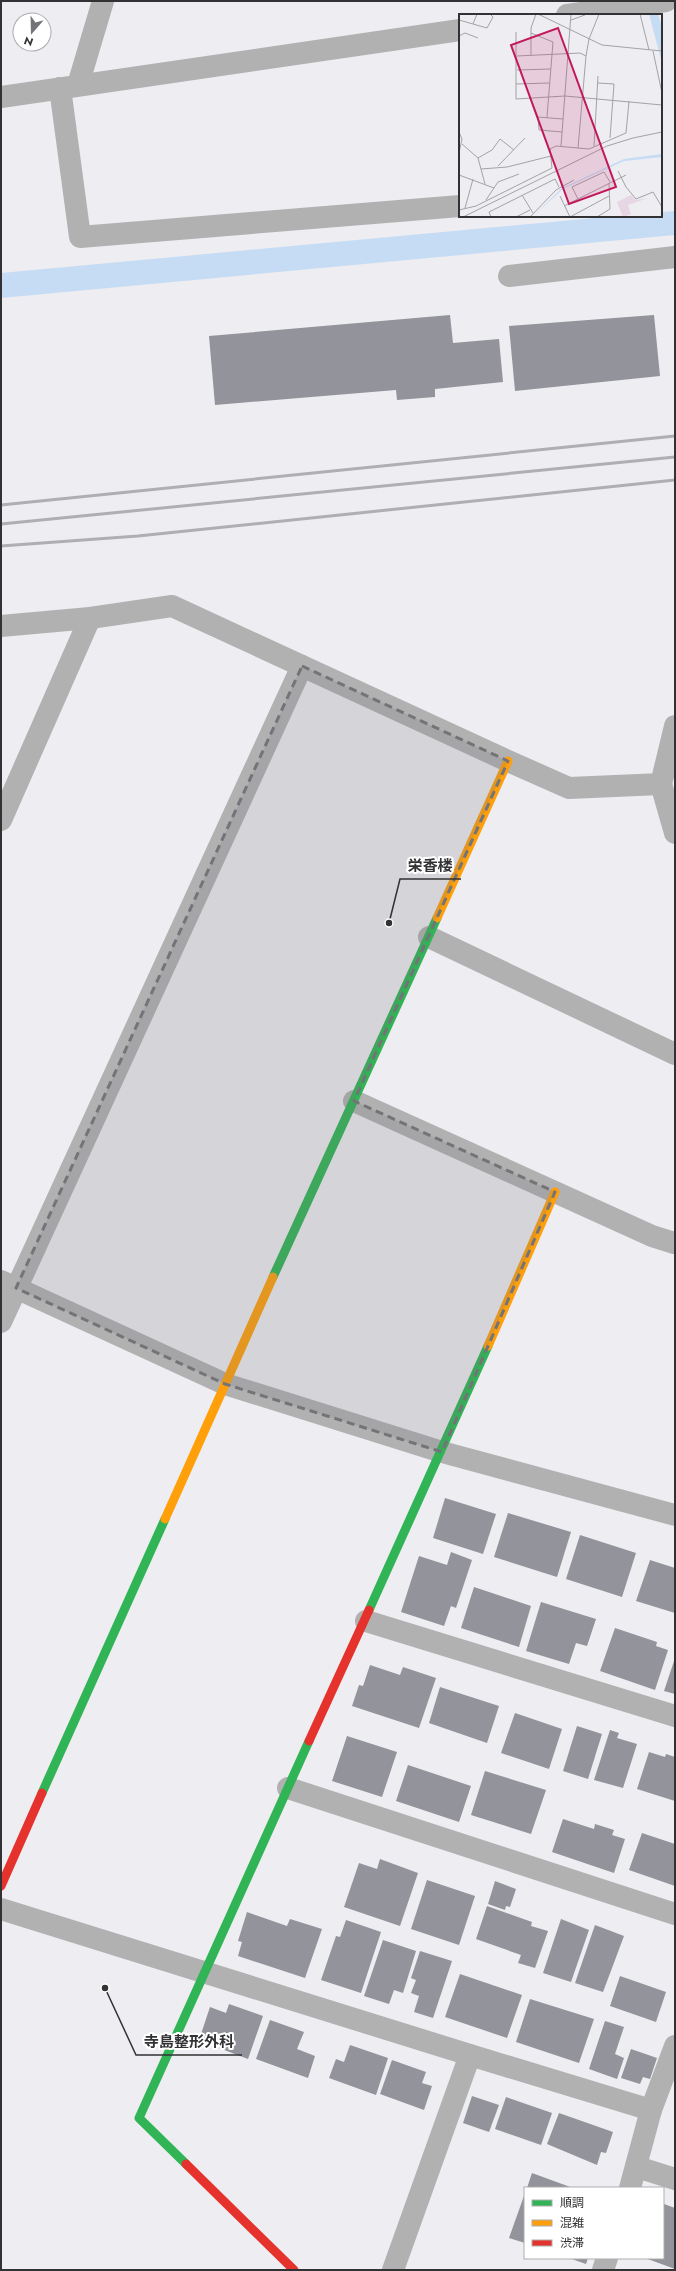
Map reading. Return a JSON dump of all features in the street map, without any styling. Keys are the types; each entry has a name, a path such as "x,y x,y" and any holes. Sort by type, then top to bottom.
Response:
{"street":[{"path":"104,1 69,86 80,237 459,206"},
{"path":"574,14 666,1"},
{"path":"1,97 459,30"},
{"path":"509,276 675,257"},
{"path":"1,626 90,618 172,606 569,788 661,784"},
{"path":"1,820 90,618"},
{"path":"1,1322 8,1285 302,666"},
{"path":"675,726 661,784 675,833"},
{"path":"1,1886 225,1384 429,938 508,761"},
{"path":"429,938 675,1054"},
{"path":"354,1101 652,1236 674,1244"},
{"path":"294,2270 139,2118 204,1972 442,1452 555,1192"},
{"path":"8,1285 225,1384 442,1452 675,1515"},
{"path":"366,1620 675,1716"},
{"path":"288,1788 675,1914"},
{"path":"1,1909 651,2110"},
{"path":"630,2187 637,2167 651,2110 675,2046"},
{"path":"393,2270 470,2055"},
{"path":"637,2167 675,2179"},
{"path":"603,2270 607,2259"}],"highlighted area":[{"path":"302,666 508,761 354,1101 555,1192 442,1452 225,1384 16,1288"}],"water":[{"path":"675,211 675,235 1,298 1,273 605,217 662,217 662,212"}],"building":[{"path":"450,315 453,343 499,339 503,382 435,389 435,397 397,400 396,390 215,405 209,336"},
{"path":"654,315 660,376 515,391 509,326"},
{"path":"445,1498 496,1514 483,1554 433,1538"},
{"path":"508,1513 571,1532 557,1577 494,1557"},
{"path":"580,1535 636,1553 622,1597 566,1579"},
{"path":"451,1552 472,1560 456,1608 451,1606 444,1626 401,1612 419,1556 447,1565"},
{"path":"650,1560 675,1568 675,1613 636,1601"},
{"path":"474,1587 531,1606 519,1647 461,1628"},
{"path":"541,1602 596,1619 587,1646 576,1643 569,1664 526,1651"},
{"path":"615,1628 657,1642 656,1646 668,1650 655,1690 600,1671"},
{"path":"675,1658 675,1694 664,1691"},
{"path":"370,1665 400,1675 403,1667 436,1678 419,1728 352,1706 359,1685 363,1686"},
{"path":"440,1687 499,1706 487,1743 429,1723"},
{"path":"515,1713 562,1729 549,1769 501,1753"},
{"path":"577,1726 602,1734 588,1779 563,1771"},
{"path":"610,1730 619,1733 617,1738 637,1744 623,1788 594,1780"},
{"path":"347,1736 397,1752 382,1797 332,1781"},
{"path":"649,1752 665,1757 666,1754 675,1757 675,1801 637,1789"},
{"path":"408,1765 471,1786 459,1822 396,1801"},
{"path":"485,1771 546,1790 531,1834 471,1815"},
{"path":"563,1819 594,1829 595,1824 614,1830 612,1835 625,1839 614,1873 552,1852"},
{"path":"642,1833 675,1844 675,1886 629,1870"},
{"path":"380,1859 418,1873 400,1926 344,1907 359,1863 377,1869"},
{"path":"427,1880 475,1896 459,1945 411,1929"},
{"path":"495,1881 516,1889 510,1907 506,1906 505,1910 488,1904"},
{"path":"487,1906 532,1922 531,1926 548,1931 535,1968 518,1963 521,1955 476,1939"},
{"path":"247,1912 287,1926 290,1919 322,1929 305,1978 238,1956 242,1942 238,1941"},
{"path":"561,1919 589,1930 571,1982 543,1973"},
{"path":"346,1920 381,1932 361,1993 321,1980 336,1936 340,1937"},
{"path":"595,1925 624,1936 603,1992 575,1983"},
{"path":"383,1940 416,1951 403,1993 394,1990 389,2004 364,1996"},
{"path":"420,1951 452,1961 433,2018 414,2012 419,1996 411,1993 416,1980 411,1978"},
{"path":"460,1974 522,1995 507,2038 445,2017"},
{"path":"620,1976 666,1992 656,2022 610,2006"},
{"path":"530,1999 594,2019 579,2063 516,2042"},
{"path":"229,2004 263,2016 248,2059 219,2048 220,2045 200,2037 210,2007 226,2013"},
{"path":"270,2020 304,2032 297,2049 315,2056 308,2078 256,2059"},
{"path":"605,2021 624,2027 615,2054 624,2058 617,2079 589,2069"},
{"path":"350,2045 388,2058 376,2095 329,2078 336,2059 344,2062"},
{"path":"631,2049 657,2058 650,2079 643,2077 640,2084 621,2078"},
{"path":"392,2060 426,2072 422,2083 432,2086 424,2110 380,2094"},
{"path":"472,2096 499,2105 489,2132 463,2123"},
{"path":"506,2097 552,2113 541,2145 495,2129"},
{"path":"559,2113 613,2132 606,2153 601,2152 597,2165 547,2144"},
{"path":"532,2173 570,2187 527,2187"},
{"path":"524,2196 524,2243 509,2238"},
{"path":"664,2204 675,2208 675,2269 648,2259 664,2259"},
{"path":"572,2259 588,2259 586,2264"}],"railway":[{"path":"1,505 675,436"},
{"path":"1,524 675,457"},
{"path":"1,546 138,536 675,480"}],"traffic: fast":[{"path":"273,1277 437,918"},
{"path":"369,1610 488,1346"},
{"path":"42,1793 165,1519"},
{"path":"186,2164 139,2118 309,1741"}],"traffic: slow":[{"path":"437,918 508,761"},
{"path":"488,1346 555,1192"},
{"path":"165,1519 273,1277"}],"traffic: jam":[{"path":"309,1741 369,1610"},
{"path":"1,1886 42,1793"},
{"path":"186,2164 294,2270"}],"place":[{"name":"栄香楼","path":"389,923"},
{"name":"寺島整形外科","path":"105,1988"}]}
